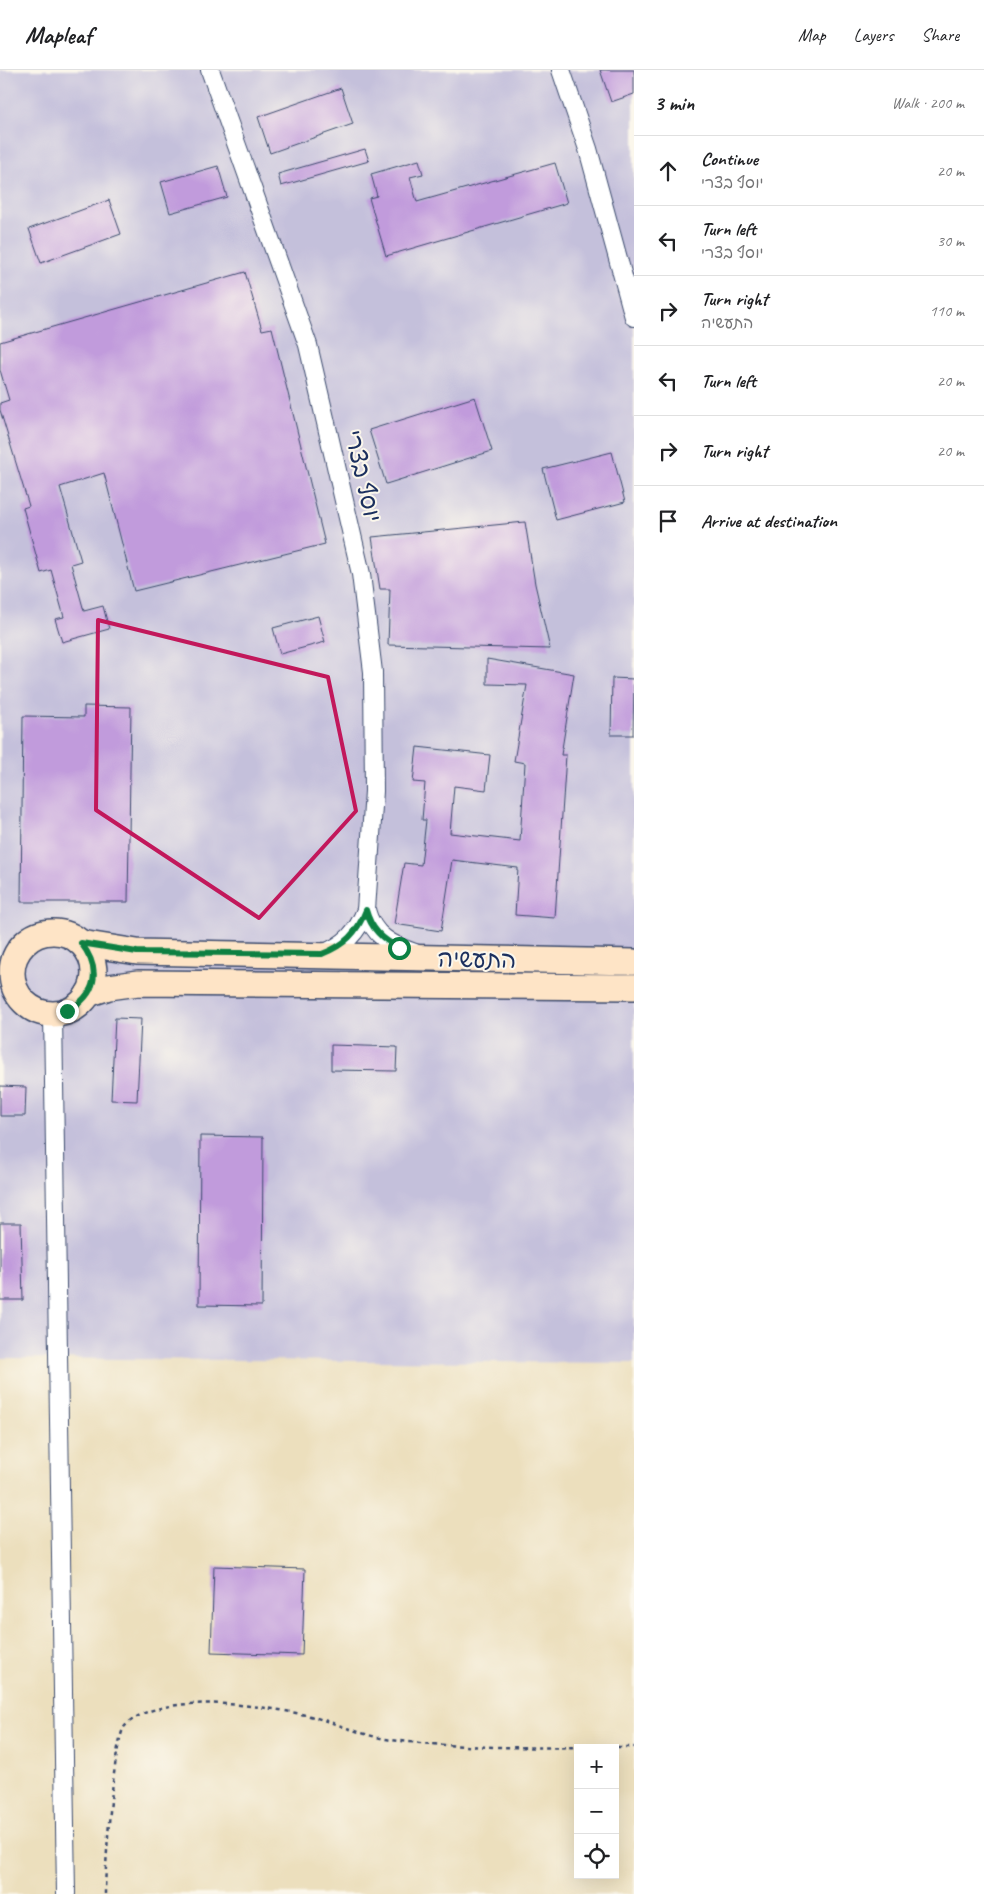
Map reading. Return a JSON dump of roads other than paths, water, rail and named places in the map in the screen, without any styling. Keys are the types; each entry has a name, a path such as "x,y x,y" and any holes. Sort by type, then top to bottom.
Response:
{"street":[{"name":"יוסף בצרי","path":"210,70 308,345 361,574 373,672 374,791 366,910 360,925 352,937 334,950 322,954"},
{"path":"562,70 588,149 634,317"},
{"path":"366,910 370,924 387,942 427,958"},
{"path":"56,932 69,935 81,943 89,954 94,967 93,981 88,994 79,1005 67,1011 53,1014 31,1007 8,986 13,969 10,951 30,939 42,933 56,932"},
{"name":"התעשיה","path":"81,943 137,952 322,954 634,962"},
{"name":"התעשיה","path":"88,994 109,987 138,983 634,987"},
{"path":"53,1014 66,1894"}]}
